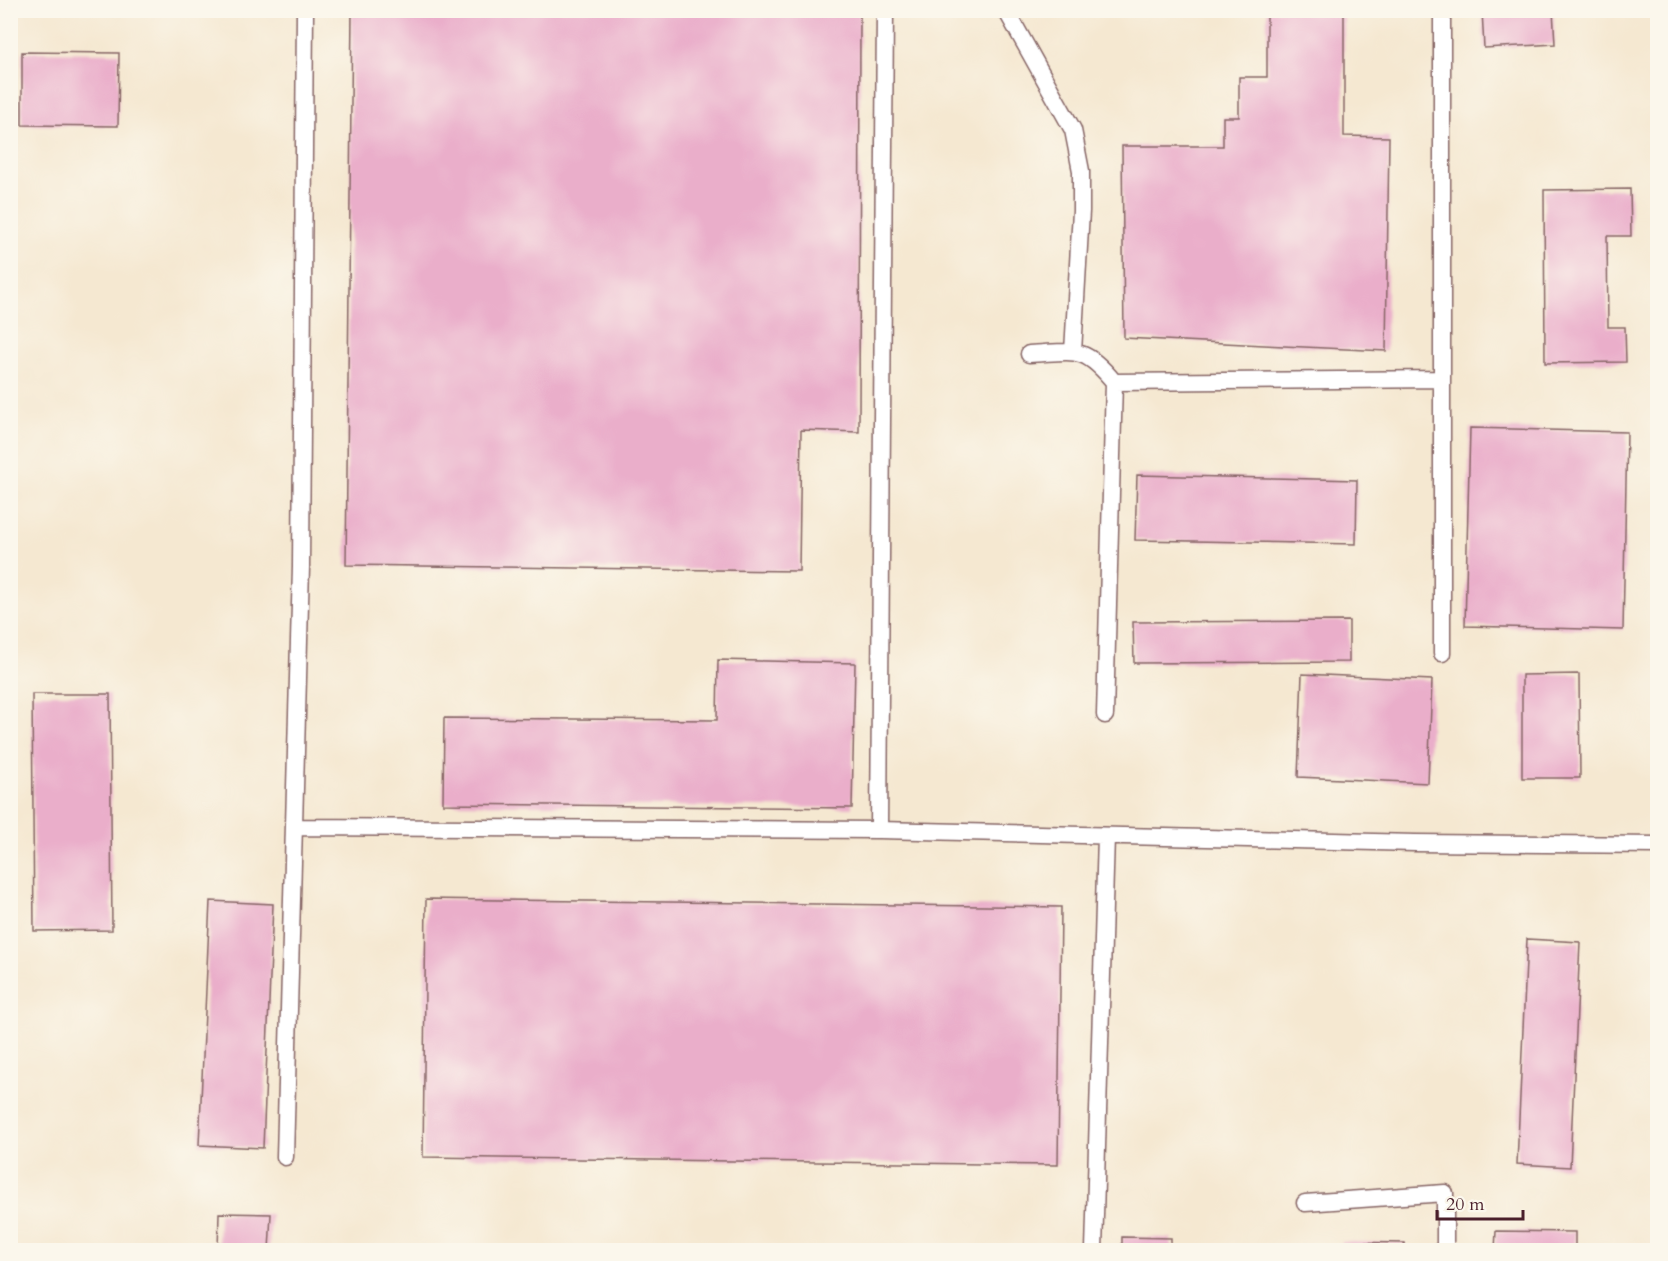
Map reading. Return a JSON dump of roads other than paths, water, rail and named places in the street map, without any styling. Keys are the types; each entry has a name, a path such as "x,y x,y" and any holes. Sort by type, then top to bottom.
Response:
{"lane":[{"path":"285,1157 301,567 305,10"},
{"path":"879,830 885,10"},
{"path":"1006,10 1073,130 1082,171 1073,352"},
{"path":"1442,10 1442,652"},
{"path":"1029,354 1073,352 1088,356 1101,366 1114,382 1104,716"},
{"path":"1114,382 1441,380"},
{"path":"294,827 879,830 1415,843 1658,845"},
{"path":"1094,1251 1106,836"},
{"path":"1305,1203 1445,1193 1445,1251"}]}
